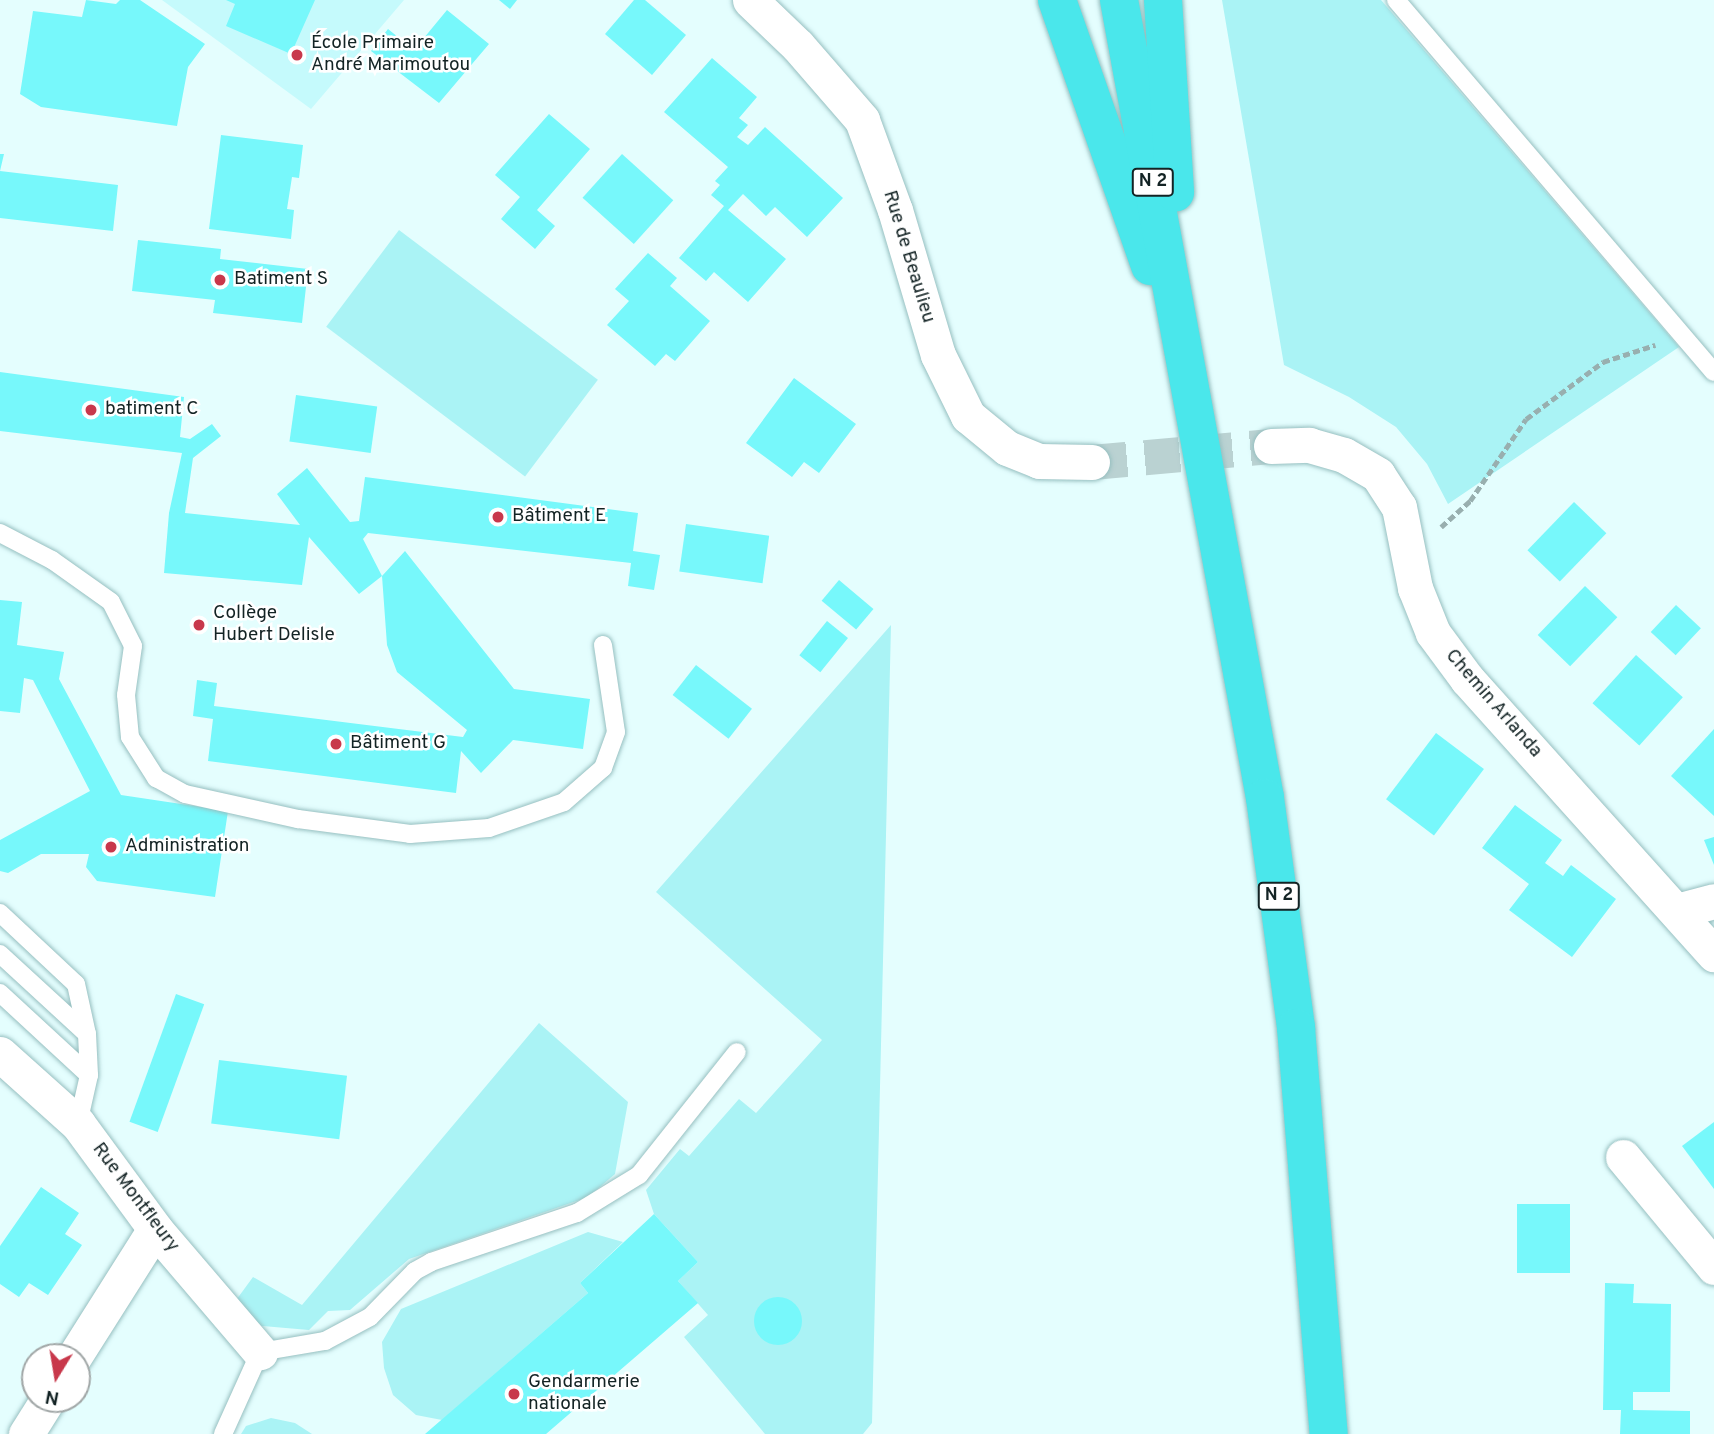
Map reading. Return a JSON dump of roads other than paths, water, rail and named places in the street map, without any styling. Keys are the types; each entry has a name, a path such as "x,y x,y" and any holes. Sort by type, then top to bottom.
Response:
{"highway":[{"path":"1057,0 1187,363"},
{"name":"N 2","path":"1119,0 1265,798 1286,943 1329,1434"},
{"path":"1163,0 1187,363"}],"street":[{"name":"Rue de Beaulieu","path":"750,0 798,46 862,120 895,210 938,355 968,416 1007,448 1039,461 1092,462"},
{"name":"Chemin Arlanda","path":"1271,446 1309,445 1344,455 1378,475 1399,507 1409,556 1433,633 1461,670 1714,954"},
{"path":"1677,911 1714,901"},
{"name":"Rue Montfleury","path":"0,1054 78,1124 155,1229 260,1353"},
{"path":"1623,1157 1714,1267"},
{"path":"83,1343 155,1229"},
{"path":"26,1434 39,1413"}],"lane":[{"path":"1396,0 1714,372"},
{"path":"0,533 52,560 111,602 133,646 127,695 130,737 156,778 185,794 298,819 410,834 489,828 564,802 603,768 616,732 603,645"},
{"path":"0,913 76,984 87,1034 89,1075 78,1124"},
{"path":"0,954 87,1034"},
{"path":"0,993 89,1075"},
{"path":"223,1434 260,1353 325,1341 370,1317 415,1271 431,1262 577,1213 639,1175 737,1052"}],"tunnel":[{"path":"1092,462 1271,446"}],"place":[{"name":"École Primaire André Marimoutou","path":"297,55"},
{"name":"Batiment S","path":"220,280"},
{"name":"batiment C","path":"91,410"},
{"name":"Bâtiment E","path":"498,517"},
{"name":"Collège Hubert Delisle","path":"199,625"},
{"name":"Bâtiment G","path":"336,744"},
{"name":"Administration","path":"111,847"},
{"name":"Gendarmerie nationale","path":"514,1394"}]}
